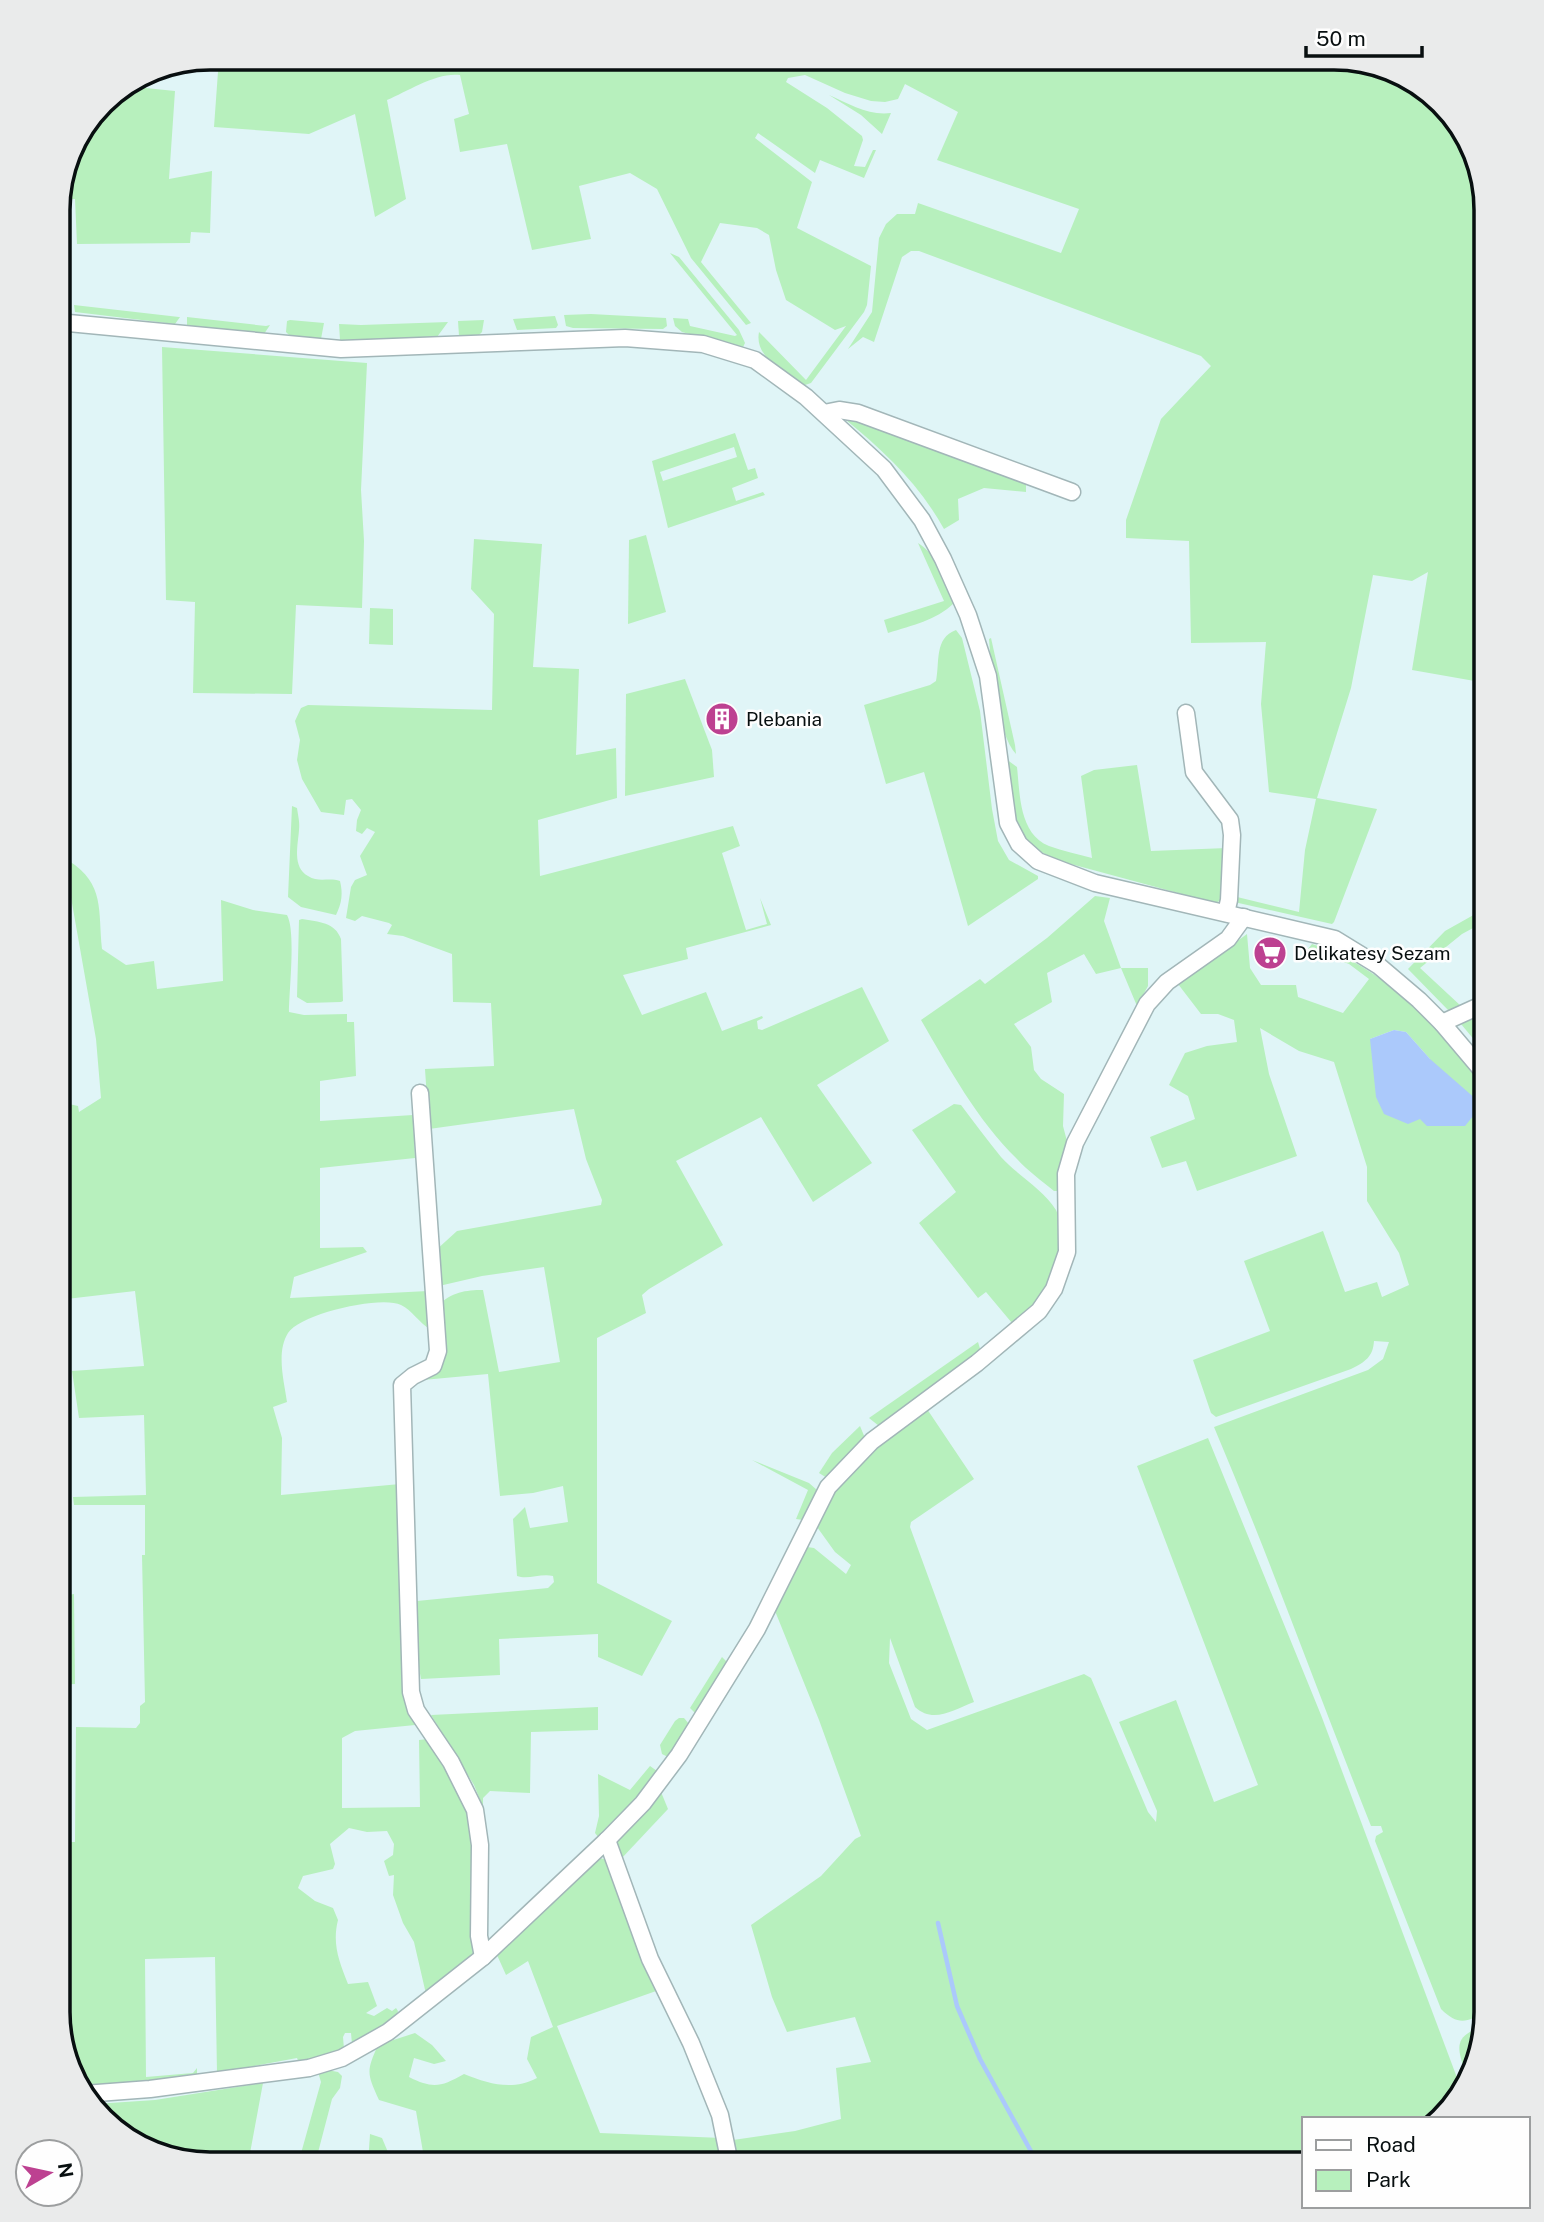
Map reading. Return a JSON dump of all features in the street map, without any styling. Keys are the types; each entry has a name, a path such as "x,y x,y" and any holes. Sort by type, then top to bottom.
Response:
{"street":[{"path":"70,323 341,349 625,338 703,344 755,360 824,413 884,469 922,520 943,559 976,633 988,676 1008,823 1019,844 1038,861 1095,883 1335,939 1379,966 1442,1023 1474,1061"},
{"path":"824,413 839,410 858,413 1072,492"},
{"path":"1186,713 1194,772 1230,820 1232,835 1226,913"},
{"path":"96,2093 150,2090 297,2070 342,2058 388,2032 483,1957 607,1840 643,1803 686,1745 757,1629 828,1487 872,1441 977,1363 1039,1311 1054,1289 1068,1252 1066,1174 1075,1143 1147,1004 1167,982 1228,939 1244,917"},
{"path":"1442,1023 1474,1008"},
{"path":"420,1093 438,1351 433,1366 402,1385 411,1692 416,1710 451,1762 475,1810 480,1845 479,1936 483,1957"},
{"path":"607,1840 650,1959 691,2043 720,2115 728,2152"}],"green space":[{"path":"218,70 1343,70 1379,77 1419,99 1445,125 1463,157 1473,192 1474,681 1412,670 1428,572 1412,581 1373,575 1351,688 1317,798 1377,809 1334,922 1332,924 1234,902 1233,896 1299,912 1305,850 1316,799 1269,792 1261,704 1266,642 1191,643 1189,541 1126,538 1126,520 1161,419 1211,366 1201,356 919,251 911,251 902,257 874,342 863,337 848,349 872,312 879,238 886,224 897,214 915,214 918,203 1061,253 1079,209 937,160 958,112 905,84 898,99 885,102 845,93 805,75 788,78 786,82 827,108 862,136 854,166 865,167 873,150 876,150 864,178 820,160 815,173 758,133 755,138 812,182 797,228 871,266 864,312 811,383 802,386 766,356 761,349 759,332 806,380 846,326 835,330 786,300 769,235 757,228 720,223 701,262 751,323 746,325 691,258 657,189 630,173 579,186 591,239 532,250 507,144 460,152 454,119 469,114 460,75 432,79 387,100 406,199 375,217 355,114 309,134 214,127"},
{"path":"143,88 175,91 169,179 212,171 210,233 191,232 190,243 77,244 75,199 70,199 71,192 84,148 111,111"},
{"path":"829,95 867,111 891,113 882,134 861,115"},
{"path":"670,253 679,257 739,330 745,343 742,349 682,332 675,326 673,318 688,319 690,326 737,335"},
{"path":"74,305 180,317 175,324 75,312"},
{"path":"564,315 666,318 667,326 663,329 566,326"},
{"path":"555,316 558,325 556,328 517,330 513,319"},
{"path":"187,317 270,325 264,334 191,327 187,325"},
{"path":"484,320 479,335 459,336 458,321"},
{"path":"287,321 324,323 321,339 290,336 286,332"},
{"path":"448,322 437,337 340,340 339,324"},
{"path":"162,347 367,363 361,490 364,541 362,608 296,605 292,694 193,693 195,602 166,600"},
{"path":"845,416 1026,483 1026,492 984,488 958,499 959,520 944,529 912,483 888,457 846,420"},
{"path":"735,433 748,470 755,468 758,478 732,488 736,501 763,492 765,495 668,528 652,461","holes":["734,447 737,457 663,481 660,472"]},
{"path":"646,535 666,612 628,624 629,540"},
{"path":"474,539 542,544 533,667 579,669 576,755 616,748 617,798 538,820 540,876 733,826 740,846 722,853 746,930 767,924 760,898 771,925 686,948 688,959 623,975 642,1015 706,992 722,1031 762,1016 763,1018 757,1021 758,1029 762,1030 862,987 889,1041 817,1085 872,1163 813,1202 761,1117 676,1161 723,1245 642,1295 646,1313 597,1338 597,1583 672,1621 642,1676 598,1657 598,1634 499,1639 500,1675 421,1679 418,1663 417,1601 548,1588 554,1582 553,1576 517,1576 513,1519 525,1507 530,1528 568,1522 563,1486 533,1493 500,1496 488,1374 423,1380 435,1373 438,1306 453,1295 471,1291 483,1290 499,1372 560,1362 544,1267 482,1276 439,1286 435,1251 457,1231 601,1205 602,1200 586,1159 574,1109 429,1129 425,1069 494,1066 491,1003 453,1002 452,954 403,936 387,934 392,925 389,923 362,916 355,921 346,918 351,887 355,880 367,875 360,856 375,832 367,828 362,834 356,831 361,810 352,799 346,800 344,815 321,812 302,779 297,760 300,740 295,721 301,708 308,705 492,710 494,614 471,589"},
{"path":"918,543 936,562 954,603 931,618 888,633 884,620 944,601"},
{"path":"370,608 393,609 393,645 369,644"},
{"path":"956,630 962,638 980,711 998,841 1009,860 1038,876 1038,879 968,926 924,772 886,784 864,705 936,681 941,645 949,634"},
{"path":"991,638 1016,754 1004,732 996,700 991,666"},
{"path":"685,679 712,750 714,777 625,796 626,694"},
{"path":"1006,759 1017,767 1023,812 1032,832 1049,846 1092,858 1081,776 1094,770 1137,765 1151,851 1227,848 1224,899 1215,903 1056,860 1036,849 1027,841 1016,820"},
{"path":"292,806 297,808 299,819 297,855 303,872 320,880 340,881 341,898 336,915 301,907 288,897"},
{"path":"70,862 89,879 98,899 102,949 126,965 154,961 157,989 223,981 221,900 253,910 287,915 292,947 289,1012 304,1015 347,1014 347,1022 354,1022 356,1076 320,1081 320,1121 413,1115 415,1158 320,1168 320,1248 363,1247 367,1252 294,1277 290,1298 428,1291 430,1329 405,1307 391,1303 360,1304 308,1319 295,1326 284,1341 282,1367 287,1402 273,1407 282,1438 281,1495 400,1484 403,1690 415,1725 355,1731 342,1738 342,1808 420,1807 419,1740 428,1739 444,1761 473,1818 475,1950 474,1955 426,1994 414,1942 403,1923 393,1895 394,1875 389,1876 384,1861 393,1855 394,1844 387,1831 367,1832 349,1828 330,1844 335,1864 333,1869 303,1876 298,1888 315,1901 333,1908 338,1920 337,1952 348,1984 368,1982 377,2006 366,2013 374,2016 387,2008 392,2011 396,2008 398,2011 392,2021 352,2044 351,2033 345,2033 344,2049 299,2063 297,2058 217,2073 215,1957 145,1959 146,2077 193,2073 197,2068 197,2075 93,2088 75,2048 70,2012 70,1842 75,1842 76,1727 136,1728 140,1723 140,1706 145,1702 142,1555 145,1555 145,1505 74,1505 73,1497 146,1495 144,1415 79,1418 72,1371 144,1366 135,1291 70,1299 70,1104 78,1106 79,1112 101,1098 96,1039 70,892"},
{"path":"1095,896 1110,898 1104,921 1121,968 1096,974 1084,954 1047,973 1052,1002 1014,1024 1031,1047 1034,1070 1041,1079 1064,1094 1063,1126 1068,1145 1059,1191 1054,1191 1021,1163 989,1128 921,1020 980,979 985,984 1047,938"},
{"path":"1474,915 1474,928 1420,968 1462,1007 1449,1011 1408,969 1445,931"},
{"path":"299,920 331,926 341,939 341,1002 307,1003 297,997"},
{"path":"1247,934 1250,968 1261,985 1296,985 1298,997 1343,1013 1369,979 1349,964 1308,949 1312,944 1339,954 1387,984 1429,1021 1474,1071 1474,2012 1474,2018 1468,2020 1453,2018 1441,2009 1375,1841 1376,1836 1383,1832 1381,1826 1371,1826 1214,1427 1368,1370 1383,1359 1389,1342 1374,1341 1367,1358 1351,1369 1216,1417 1211,1413 1193,1360 1270,1331 1244,1261 1323,1231 1345,1292 1377,1282 1382,1297 1409,1285 1399,1253 1367,1201 1367,1167 1334,1062 1299,1051 1260,1028 1269,1074 1297,1156 1197,1191 1186,1161 1162,1168 1150,1137 1195,1119 1188,1096 1169,1085 1185,1053 1207,1046 1237,1042 1234,1020 1218,1014 1201,1014 1178,984","holes":["1394,1030 1406,1032 1430,1059 1370,1039"]},
{"path":"1121,968 1148,968 1148,986 1137,1006"},
{"path":"1474,1017 1474,1040 1461,1024"},
{"path":"954,1104 961,1105 1001,1157 1051,1202 1058,1216 1059,1249 1047,1286 1032,1306 1012,1323 986,1292 978,1298 919,1223 956,1192 912,1130"},
{"path":"978,1342 981,1352 879,1426 869,1418"},
{"path":"927,1409 974,1479 911,1522 910,1527 974,1702 936,1715 929,1715 915,1707 890,1638 889,1663 911,1719 927,1730 1084,1674 1091,1678 1148,1812 1156,1822 1157,1811 1119,1722 1176,1700 1214,1802 1258,1785 1137,1466 1208,1438 1321,1715 1457,2078 1445,2097 1426,2117 1302,2117 1302,2152 734,2152 733,2140 795,2131 841,2119 836,2068 871,2062 855,2017 787,2032 772,1997 751,1925 821,1876 855,1839 861,1836 819,1720 775,1611 807,1547 814,1548 846,1574 851,1565 835,1552 817,1527 823,1506 865,1453"},
{"path":"860,1426 865,1438 827,1478 819,1473 832,1453"},
{"path":"752,1460 809,1483 817,1490 803,1520 796,1519 808,1490"},
{"path":"74,1594 75,1684 70,1684 70,1595"},
{"path":"722,1657 727,1662 695,1713 690,1708"},
{"path":"598,1707 598,1730 531,1732 530,1793 490,1791 483,1798 483,1807 474,1785 431,1715"},
{"path":"679,1718 684,1718 689,1724 668,1757 662,1754 660,1745"},
{"path":"650,1766 657,1771 626,1813 599,1838 595,1833 599,1816 598,1774 630,1790"},
{"path":"661,1792 668,1809 621,1859 615,1845 616,1839"},
{"path":"595,1860 607,1860 659,1990 557,2026 600,2133 722,2138 724,2152 423,2152 416,2111 379,2100 372,2084 370,2067 378,2045 415,2033 432,2045 446,2061 434,2064 414,2058 409,2077 431,2085 449,2082 464,2074 500,2085 519,2084 537,2078 527,2059 531,2037 553,2027 528,1961 506,1975 497,1955 502,1947"},
{"path":"1473,2031 1463,2065 1459,2047 1467,2034"},
{"path":"318,2072 338,2072 342,2076 340,2088 332,2099 318,2152 301,2152 321,2082"},
{"path":"263,2083 250,2152 201,2152 165,2145 125,2123 104,2103 155,2100"},
{"path":"370,2134 382,2138 388,2152 369,2152"}],"water":[{"path":"1394,1030 1406,1032 1430,1059 1474,1097 1474,1115 1465,1126 1427,1126 1420,1119 1408,1124 1384,1114 1376,1097 1370,1039"}],"waterway":[{"path":"938,1923 957,2006 980,2059 1031,2152"}],"place":[{"name":"Plebania","path":"722,719"},
{"name":"Delikatesy Sezam","path":"1270,953"}]}
